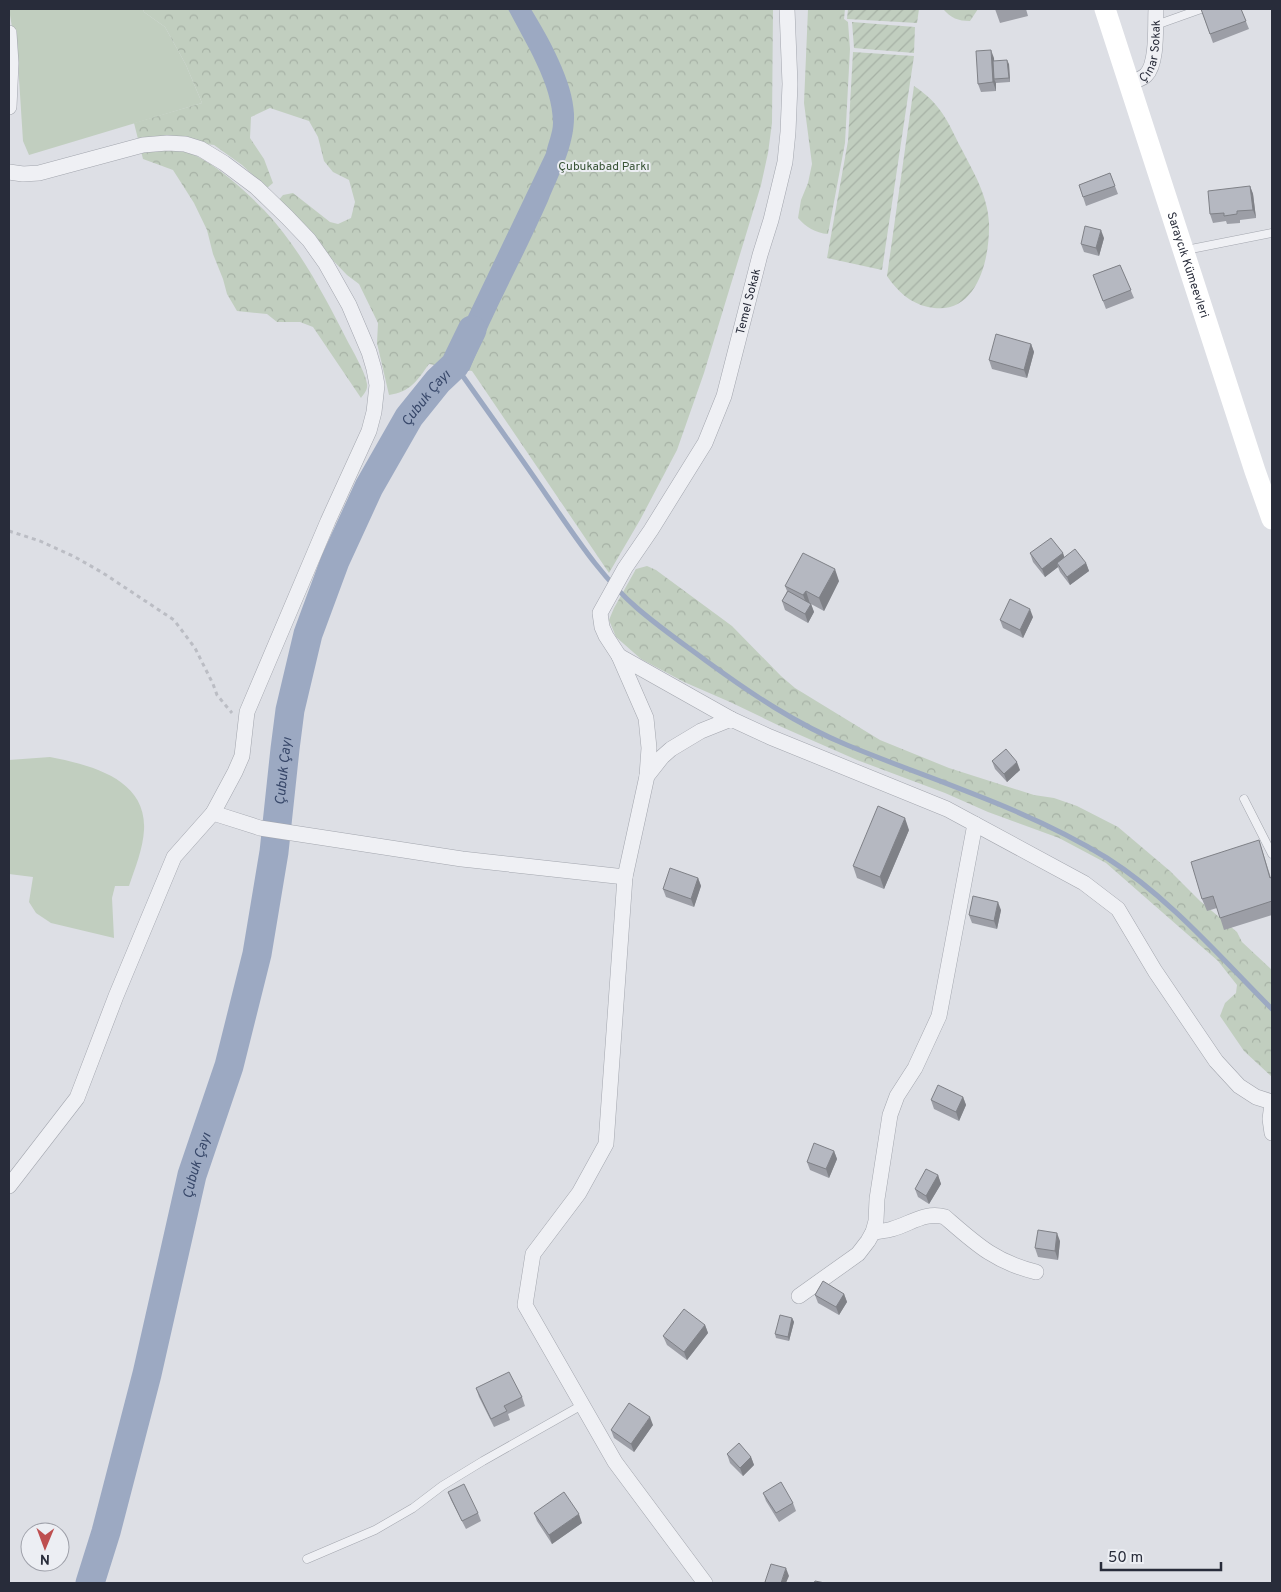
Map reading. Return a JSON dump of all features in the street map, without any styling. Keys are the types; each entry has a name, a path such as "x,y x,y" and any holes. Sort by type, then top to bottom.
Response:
{"main road":[{"name":"Saraycık Kümeevleri","path":"1105,9 1272,519"}],"street":[{"name":"Temel Sokak","path":"619,656 602,627 600,613 626,568 699,454 716,419 724,396 760,256 772,220 785,162 788,132 790,84 787,9"},
{"name":"Çınar Sokak","path":"1128,84 1146,74 1151,65 1154,53 1156,9"},
{"path":"9,33 11,63 9,107"},
{"path":"9,172 22,174 40,173 143,145 185,144 201,149 224,163 256,187 309,240 326,264 349,305 374,370 376,385 374,412 369,431 328,521 247,712 242,756 214,813 174,857 116,996 77,1098 9,1186"},
{"path":"619,656 731,719 770,737 947,809 1084,883 1118,909 1155,971 1216,1061 1239,1086 1256,1097 1272,1103 1270,1119 1272,1133"},
{"path":"619,656 646,718 649,748 647,776 625,877 606,1144 579,1193 534,1254 526,1305 615,1462 705,1583"},
{"path":"647,776 662,756 671,749 701,731 731,719"},
{"path":"214,813 260,828 462,858 625,877"},
{"path":"799,1296 858,1254 873,1232 876,1222 877,1199 890,1115 897,1096 915,1068 939,1016 975,824"},
{"path":"873,1232 893,1229 930,1215 939,1215 945,1217 976,1244 994,1256 1012,1265 1036,1272"}],"lane":[{"path":"1155,25 1201,9"},
{"path":"1183,251 1272,233"},
{"path":"1244,799 1272,854"},
{"path":"307,1559 375,1530 483,1461 582,1405"}],"path":[{"path":"9,531 40,541 75,557 103,573 174,620 195,648 217,695 244,728"}],"green space":[{"path":"9,9 143,9 144,12 165,27 186,65 202,103 29,155 23,141 18,63"},
{"name":"Çubukabad Parkı","path":"143,9 773,9 772,123 761,185 704,373 677,450 609,573 472,371 429,364 412,385 396,394 389,395 377,343 378,323 359,284 347,275 277,202 283,195 293,193 330,222 338,224 351,218 355,202 349,180 333,172 324,161 318,137 309,121 270,108 251,117 250,138 264,159 273,183 267,188 242,165 214,145 177,140 181,149 204,160 226,175 264,210 289,240 321,290 359,363 367,384 367,388 361,398 313,327 300,322 277,322 267,314 237,311 227,294 207,230 194,203 173,170 143,159 134,123 202,103 186,65 165,27 144,12"},
{"path":"808,9 845,9 844,19 848,22 850,49 845,143 828,234 811,229 798,218 801,200 808,183 812,164 804,103"},
{"path":"848,9 919,9 917,23 847,19"},
{"path":"943,9 978,9 970,21 955,18"},
{"path":"852,22 915,27 914,53 854,48"},
{"path":"853,52 914,56 882,270 827,258 848,141"},
{"path":"914,86 931,99 947,121 979,184 988,213 989,237 987,253 977,283 969,295 958,304 945,308 928,307 915,303 895,287 887,276"},
{"path":"647,566 656,570 732,626 795,688 880,740 949,768 1034,795 1054,798 1077,806 1118,827 1237,932 1242,942 1272,970 1272,1077 1244,1051 1220,1016 1225,1003 1236,993 1237,985 1218,961 1106,863 1059,838 857,760 784,728 684,682 641,659 616,637 609,620 636,569"},
{"path":"50,757 99,770 114,777 136,798 143,813 144,830 142,844 129,886 115,886 112,898 114,938 51,923 36,913 29,902 33,877 9,874 9,760"}],"water":[{"path":"508,9 531,9 545,33 569,88 573,101 574,126 566,159 557,180 469,371 446,362 546,153 553,126 552,109 543,79"}],"building":[{"path":"1201,9 1241,9 1246,21 1210,34"},
{"path":"991,50 993,82 978,84 976,51"},
{"path":"1007,60 1009,78 994,79 993,61"},
{"path":"1110,173 1115,186 1083,197 1079,185"},
{"path":"1250,186 1253,210 1237,211 1237,214 1224,216 1224,213 1210,214 1208,191"},
{"path":"1085,226 1101,230 1096,248 1081,244"},
{"path":"1120,265 1131,290 1103,301 1093,275"},
{"path":"996,334 1031,344 1024,370 989,360"},
{"path":"1051,538 1063,553 1042,569 1030,553"},
{"path":"1075,549 1086,563 1067,577 1057,563"},
{"path":"803,553 835,569 819,598 806,591 803,595 785,586"},
{"path":"788,591 811,604 805,614 782,601"},
{"path":"1010,599 1030,609 1020,630 1000,620"},
{"path":"1006,749 1017,762 1004,774 992,761"},
{"path":"878,806 905,818 880,877 853,866"},
{"path":"1259,840 1270,878 1272,877 1272,901 1220,918 1213,896 1202,899 1191,862"},
{"path":"670,868 698,878 691,899 663,889"},
{"path":"973,896 998,902 994,921 969,915"},
{"path":"938,1085 963,1097 956,1112 931,1100"},
{"path":"814,1143 834,1151 826,1169 807,1162"},
{"path":"926,1169 938,1175 926,1196 915,1189"},
{"path":"1038,1230 1057,1233 1055,1251 1035,1248"},
{"path":"823,1281 844,1294 836,1307 815,1295"},
{"path":"684,1309 705,1325 684,1352 663,1336"},
{"path":"780,1315 792,1318 788,1337 775,1334"},
{"path":"509,1372 522,1397 504,1406 507,1411 491,1419 476,1388"},
{"path":"629,1403 650,1417 631,1444 611,1430"},
{"path":"739,1443 751,1457 740,1468 727,1454"},
{"path":"781,1482 793,1503 776,1513 763,1493"},
{"path":"464,1484 478,1513 462,1521 448,1492"},
{"path":"564,1492 579,1514 549,1535 534,1513"},
{"path":"771,1564 786,1568 781,1583 765,1582"}],"waterway":[{"name":"Çubuk Çayı","path":"90,1583 106,1532 147,1374 192,1175 229,1066 257,954 274,852 290,710 308,634 335,561 369,487 409,417 438,381 455,365 472,330"},
{"path":"455,365 589,555 611,583 654,622 739,684 810,728 847,745 979,796 1044,824 1107,858 1152,891 1194,929 1272,1009"}]}
